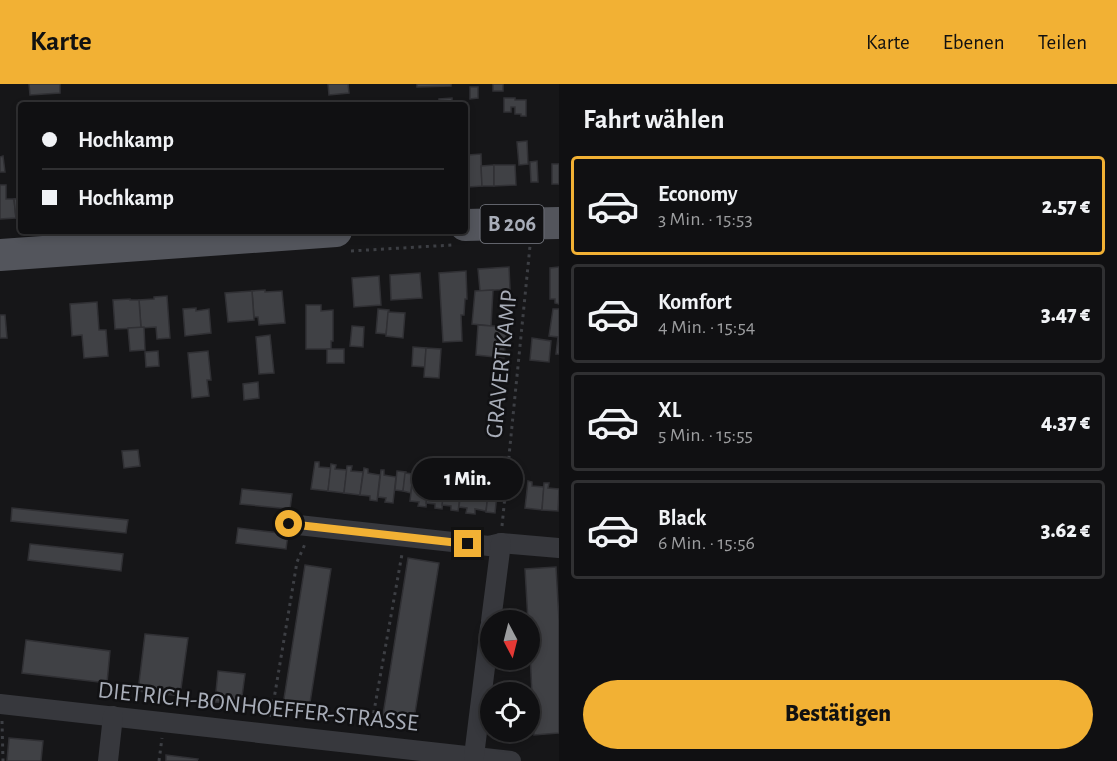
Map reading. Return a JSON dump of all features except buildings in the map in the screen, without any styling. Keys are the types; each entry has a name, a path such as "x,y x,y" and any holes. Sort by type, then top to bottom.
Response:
{"main road":[{"name":"B 206","path":"468,225 546,223"},
{"path":"0,255 294,234"}],"street":[{"path":"289,524 489,546 501,543 559,548"},
{"path":"492,610 501,543"},
{"path":"474,756 485,670"},
{"name":"DIETRICH-BONHOEFFER-STRASSE","path":"1,704 511,761"},
{"path":"108,761 113,716"}],"path":[{"name":"GRAVERTKAMP","path":"501,543 546,223"},
{"path":"268,733 297,562 312,526"},
{"path":"368,744 405,537"},
{"path":"1,704 3,761"}],"route":[{"path":"289,524 468,544"}]}
